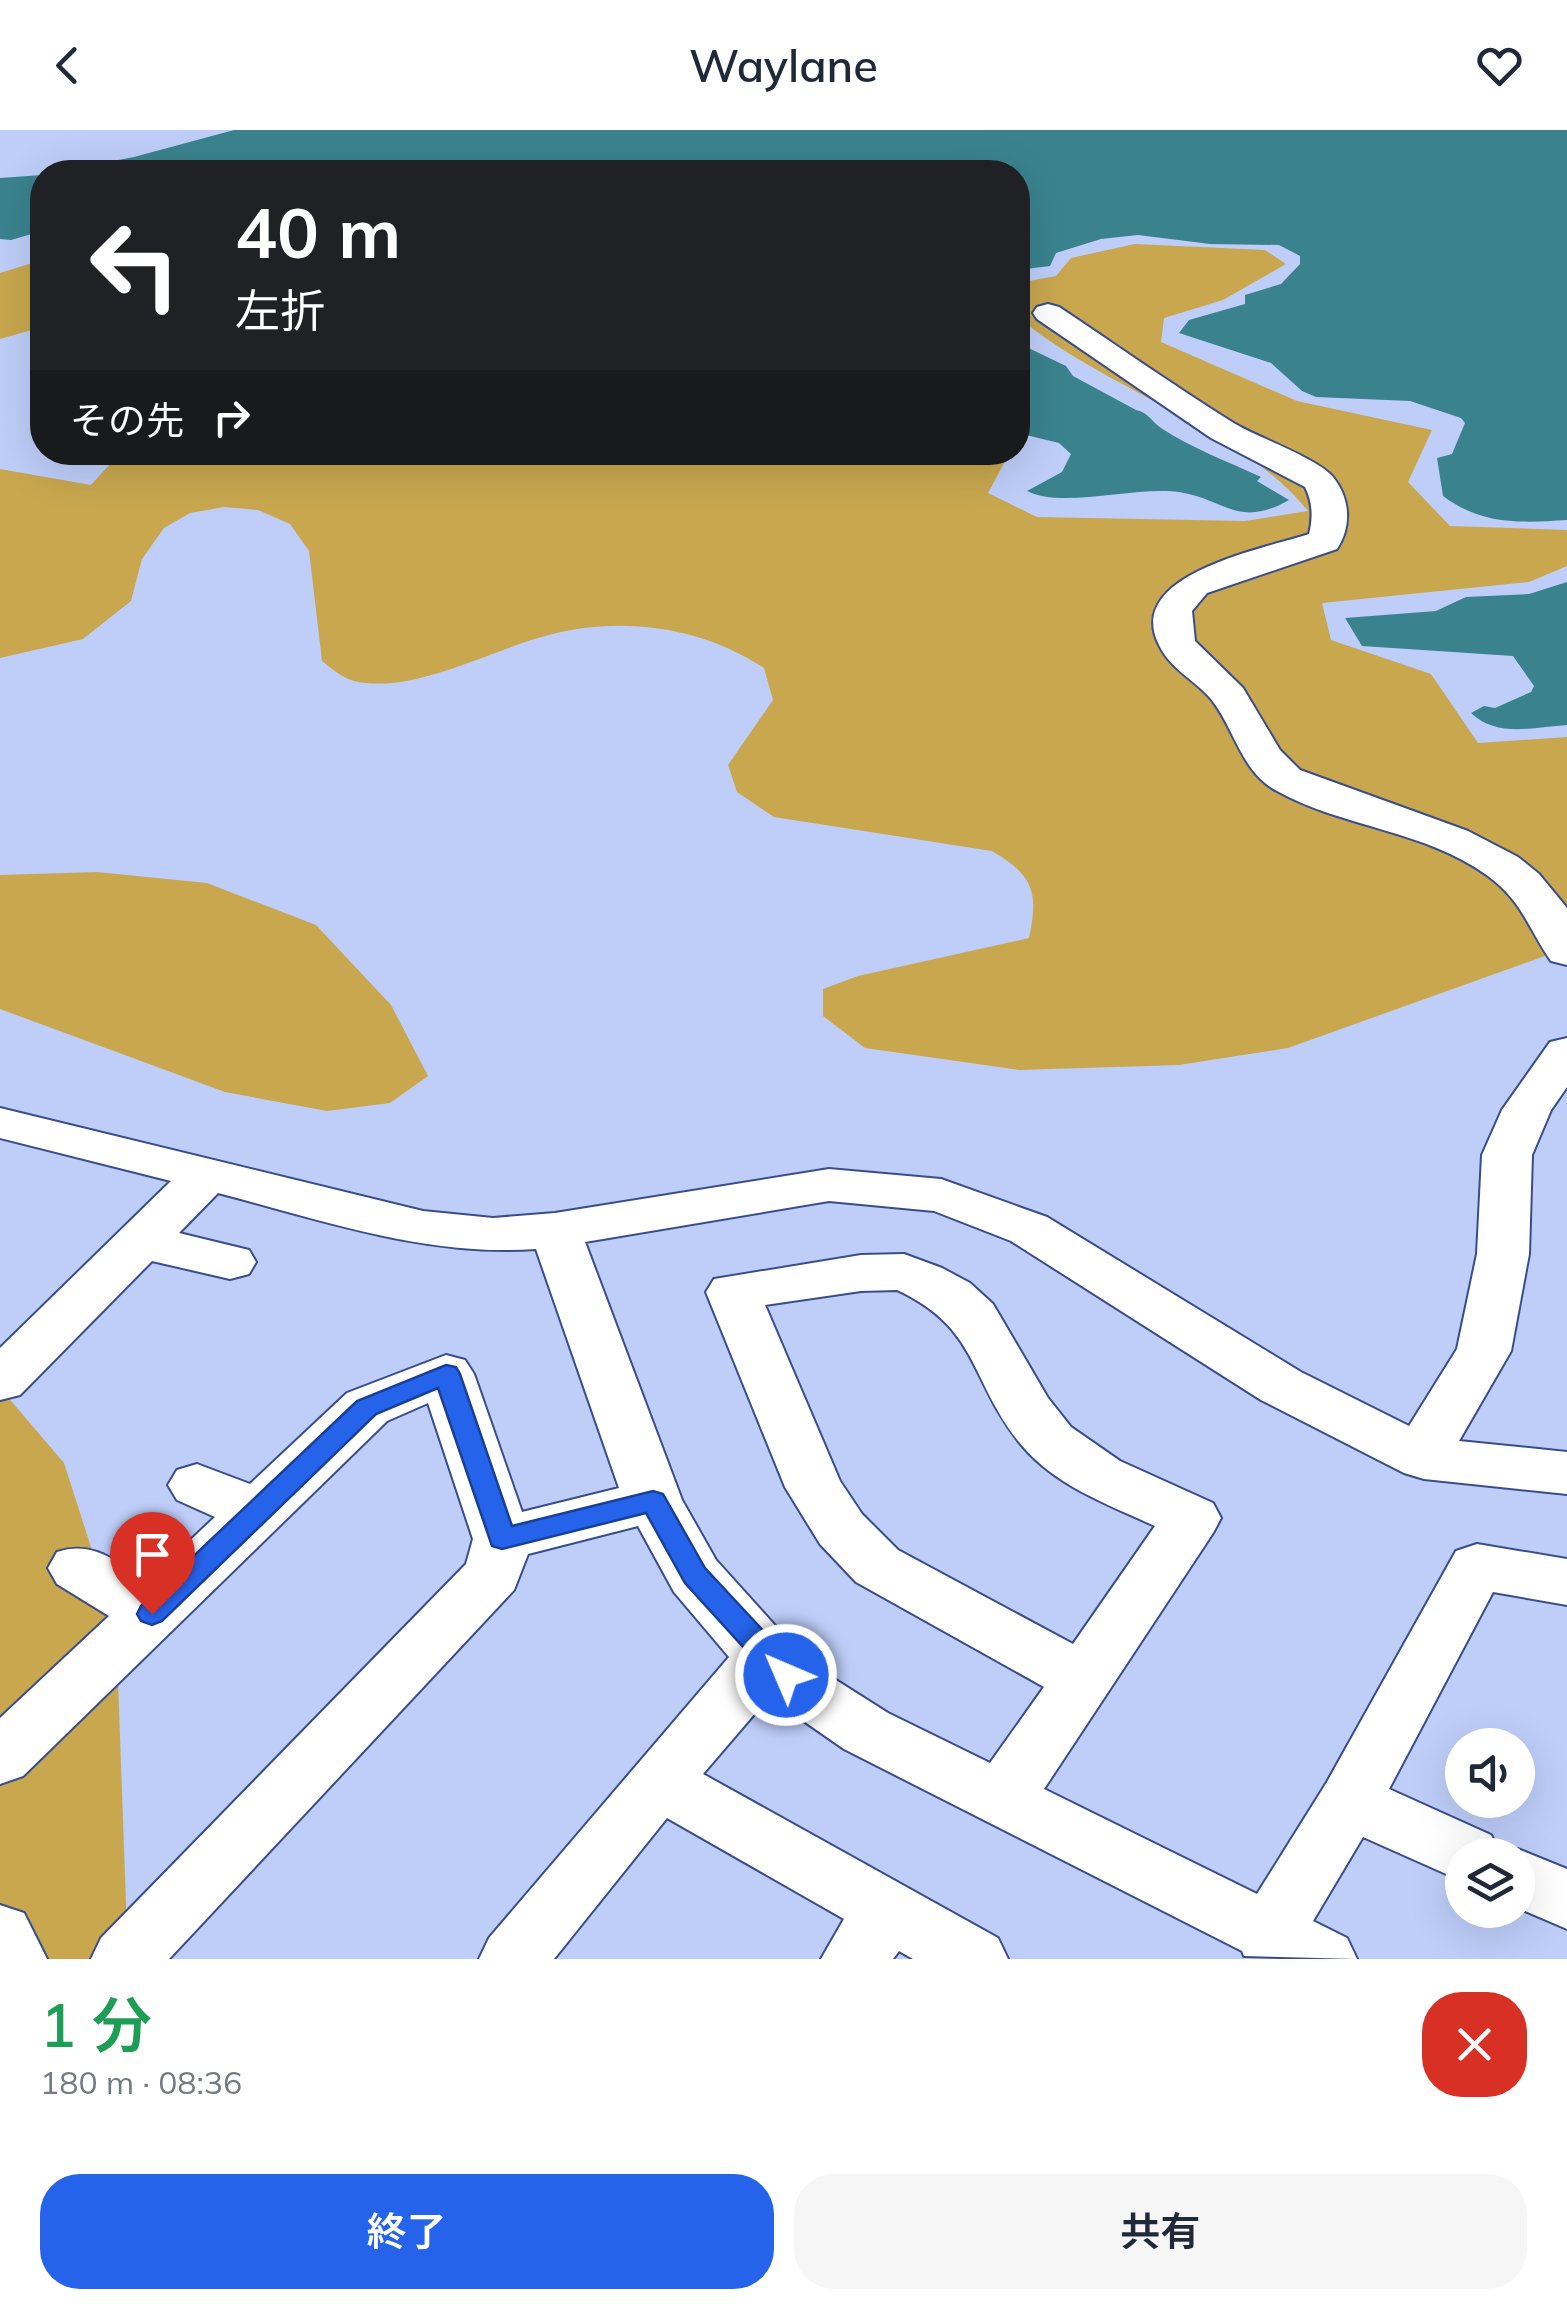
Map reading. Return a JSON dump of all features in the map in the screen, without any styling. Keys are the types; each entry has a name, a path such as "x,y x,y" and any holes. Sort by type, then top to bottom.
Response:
{"street":[{"path":"1048,313 1224,431 1317,480 1328,493 1331,526 1324,541 1194,585 1180,595 1172,609 1170,630 1188,660 1222,686 1250,727 1258,747 1280,775 1313,791 1463,844 1516,878 1542,904 1567,951"},
{"path":"1424,1458 1439,1422 1484,1352 1503,1254 1507,1155 1527,1110 1567,1052"},
{"path":"0,1124 424,1228 493,1235 555,1230 829,1185 941,1195 1029,1229 1281,1386 1424,1458 1567,1474"},
{"path":"0,1382 208,1174"},
{"path":"555,1230 653,1501 695,1576 766,1658 806,1692 866,1730 1000,1801 1296,1947 1350,1801 1477,1567 1567,1582"},
{"path":"141,1241 230,1262"},
{"path":"1000,1801 1083,1679 1192,1518 1099,1474 1052,1443 1024,1410 973,1314 938,1287 904,1272 861,1274 733,1292 814,1487 842,1530 877,1566 1083,1679"},
{"path":"0,1758 367,1407 446,1374 502,1538 493,1574 124,1959"},
{"path":"197,1485 257,1512"},
{"path":"502,1538 653,1501"},
{"path":"78,1568 152,1614"},
{"path":"513,1959 658,1781 766,1658"},
{"path":"658,1781 871,1935 974,1959"},
{"path":"1350,1801 1445,1844"},
{"path":"1535,1886 1567,1900"},
{"path":"0,1934 14,1959"}],"shaded area":[{"path":"234,130 1567,130 1567,520 1502,520 1472,512 1443,496 1437,458 1452,454 1465,423 1461,418 1410,401 1316,397 1302,391 1271,363 1179,333 1189,320 1245,304 1245,295 1281,284 1300,264 1300,256 1279,245 1210,244 1138,235 1101,239 1056,253 1050,266 1030,268 1030,160 118,160"},
{"path":"30,176 30,234 0,239 0,178"},
{"path":"1135,244 1265,250 1286,264 1223,300 1164,318 1161,342 1297,401 1432,430 1408,482 1450,526 1567,530 1567,566 1529,582 1322,603 1331,640 1431,674 1478,743 1567,737 1567,948 1288,1048 1179,1065 1019,1070 865,1048 823,1016 823,989 858,976 1029,938 1033,908 1030,886 1016,868 992,851 774,817 737,792 728,765 773,700 764,668 740,654 689,634 606,626 552,634 402,682 354,681 322,661 309,551 290,524 258,510 224,507 190,513 164,528 142,559 131,601 83,639 0,658 0,469 91,485 109,465 1003,465 988,493 1037,517 1245,521 1308,511 1246,455 1089,366 1030,326 1030,281 1056,276 1071,258"},
{"path":"30,264 30,330 0,339 0,273"},
{"path":"1030,349 1066,366 1073,376 1144,413 1185,442 1261,477 1257,481 1289,500 1257,512 1244,512 1179,492 1059,498 1027,491 1062,472 1071,454 1059,443 1030,436"},
{"path":"1567,582 1567,725 1504,728 1481,721 1471,713 1484,706 1495,708 1531,692 1534,686 1513,656 1362,646 1345,618 1436,611 1466,597 1529,594"},
{"path":"97,872 207,883 316,925 391,1005 428,1076 390,1103 327,1111 225,1092 0,1009 0,875"},
{"path":"0,1388 64,1463 116,1625 128,1959 0,1959"}],"route":[{"path":"152,1614 367,1407 446,1374 502,1538 653,1501 695,1576 766,1658 786,1675"}]}
